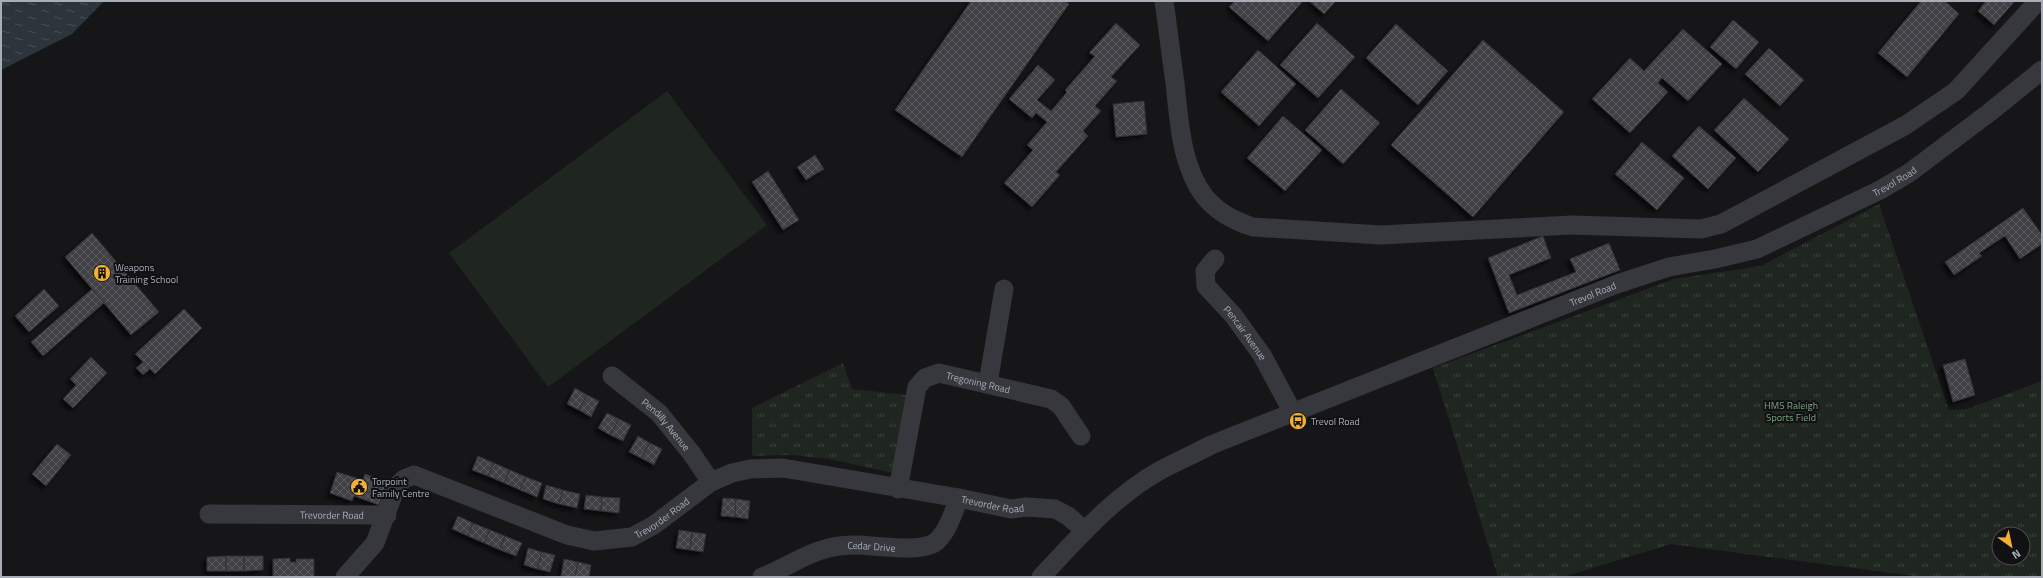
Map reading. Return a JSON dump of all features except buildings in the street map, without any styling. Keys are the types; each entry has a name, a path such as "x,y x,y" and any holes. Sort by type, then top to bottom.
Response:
{"street":[{"path":"1164,1 1180,121 1186,154 1199,186 1217,209 1236,222 1253,227 1382,235 1572,226 1701,229 1720,224 1906,125 1956,91 2038,1"},
{"name":"Trevol Road","path":"1041,577 1084,530 1127,493 1159,471 1211,445 1616,284 1669,267 1715,259 1758,249 1864,198 1909,173 1990,112 2042,70"},
{"name":"Pencair Avenue","path":"1215,259 1205,271 1206,286 1234,315 1262,355 1293,413"},
{"path":"988,383 1004,289"},
{"name":"Tregoning Road","path":"898,489 917,387 926,378 939,373 988,383 1051,399 1061,406 1081,436"},
{"name":"Pendilly Avenue","path":"612,376 659,413 692,454 711,482"},
{"name":"Trevorder Road","path":"209,514 386,515 396,487 404,479 414,475 567,535 594,541 613,540 632,537 654,525 711,482 732,473 750,469 783,468 898,489 959,498 1011,509 1026,507 1055,509 1068,516 1084,530"},
{"name":"Cedar Drive","path":"762,577 780,570 804,556 828,548 854,545 920,548 936,542 946,530 959,498"},
{"path":"345,577 375,543 386,515"}],"green space":[{"path":"667,91 767,225 548,387 449,253"},
{"name":"HMS Raleigh Sports Field","path":"1879,204 1949,410 1967,409 2042,381 2042,577 1921,577 1671,544 1563,577 1498,577 1433,368 1674,279 1761,266"},
{"path":"843,363 852,389 908,395 893,473 829,459 792,455 752,456 752,408"}],"water":[{"path":"1,1 104,1 72,34 1,70"}],"place":[{"name":"Weapons Training School","path":"102,273"},
{"name":"Trevol Road","path":"1298,421"},
{"name":"Torpoint Family Centre","path":"359,487"}]}
